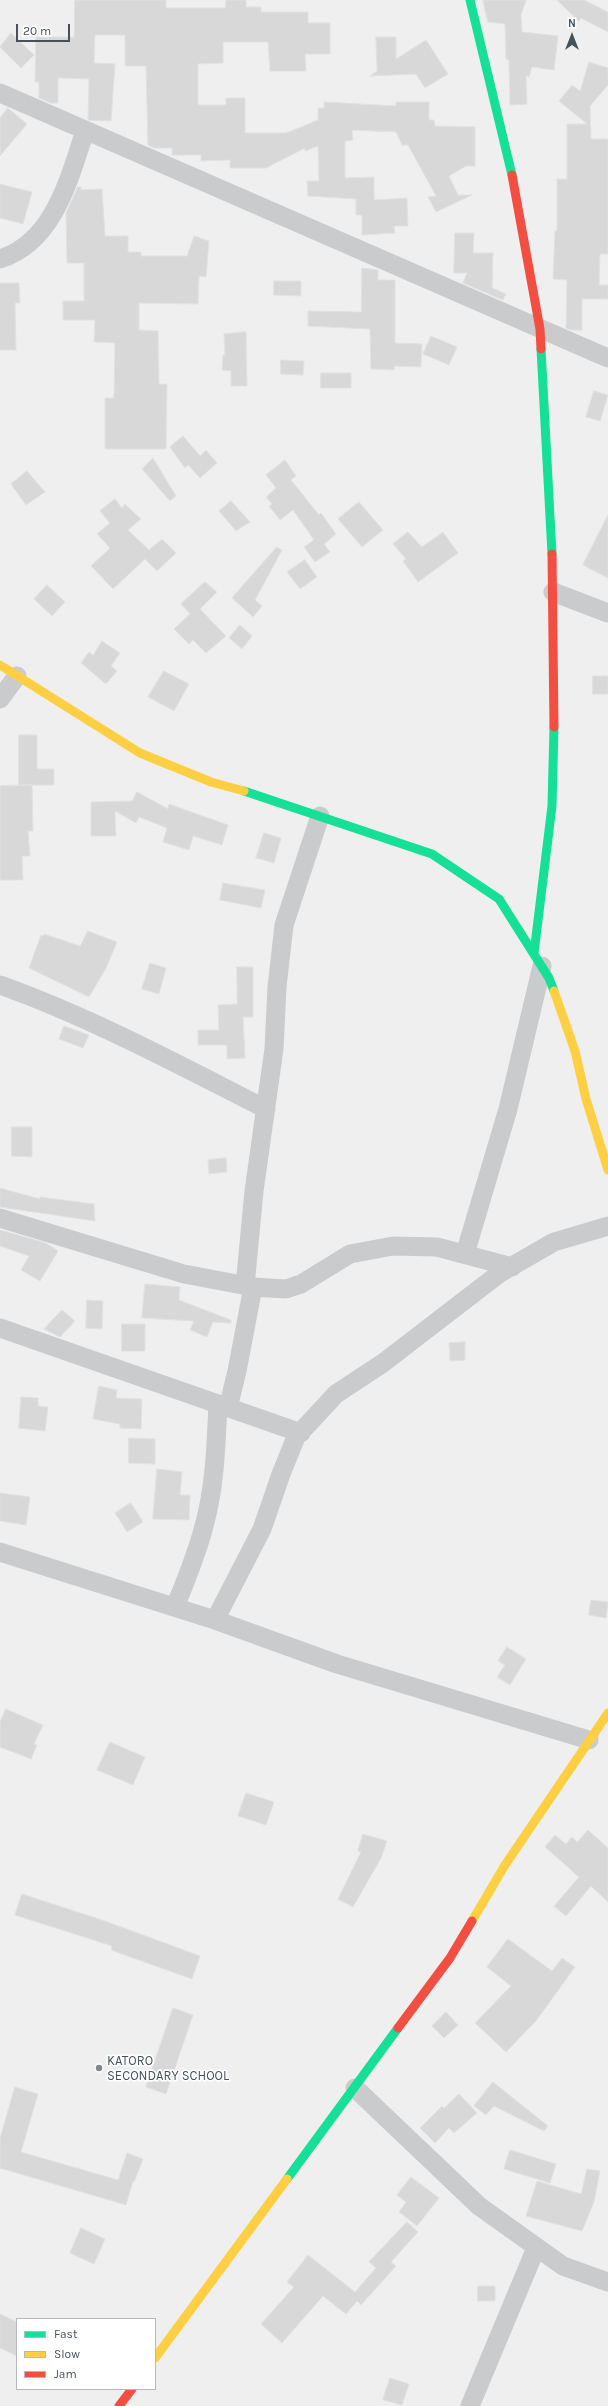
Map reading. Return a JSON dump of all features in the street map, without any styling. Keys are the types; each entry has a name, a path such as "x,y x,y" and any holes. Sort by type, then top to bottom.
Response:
{"street":[{"path":"465,1254 508,1109 538,959 552,806 555,690 553,592 540,329 515,190 470,0"},
{"path":"0,93 608,358"},
{"path":"0,259 15,254 34,240 54,212 85,131"},
{"path":"553,592 608,613"},
{"path":"0,665 140,753 211,782 270,799 432,854 499,900 549,978 575,1051 586,1099 608,1170"},
{"path":"0,699 18,676"},
{"path":"175,1607 193,1564 205,1525 223,1406 239,1364 249,1287 254,1191 274,1048 277,987 284,925 320,816"},
{"path":"0,985 50,1004 169,1060 266,1109"},
{"path":"0,1218 184,1274 249,1287 286,1289 301,1284 350,1254 393,1246 437,1247 512,1267"},
{"path":"215,1620 262,1529 281,1474 296,1437 336,1394 383,1363 512,1267 554,1242 608,1226"},
{"path":"0,1328 300,1433"},
{"path":"0,1552 215,1620 344,1666 589,1740"},
{"path":"156,2357 450,1958 505,1865 608,1713"},
{"path":"355,2088 479,2206 563,2266 608,2282"},
{"path":"470,2406 536,2248"},
{"path":"119,2406 131,2390"}],"building":[{"path":"75,0 166,0 166,8 225,8 226,0 246,0 246,7 261,7 261,12 308,12 308,23 330,23 330,54 305,54 306,71 270,71 268,42 223,42 223,63 198,64 198,105 226,105 226,98 245,98 245,133 286,133 318,120 318,108 324,108 324,102 396,106 396,102 429,102 429,120 434,120 435,126 475,127 475,166 466,166 449,176 458,195 472,195 436,212 428,197 436,196 408,145 402,145 396,132 352,130 353,140 345,141 345,178 374,177 374,200 407,198 408,226 394,226 395,233 362,235 362,215 356,215 356,199 308,196 307,181 319,181 318,146 305,151 305,148 266,168 230,168 230,160 201,161 201,155 172,155 172,148 154,148 148,145 146,66 125,66 125,35 95,35 94,63 115,64 111,121 88,120 89,79 58,78 58,103 51,103 39,98 39,82 35,82 36,37 74,37"},
{"path":"483,0 526,0 521,15 522,32 558,36 554,70 532,67 529,77 526,75 527,104 510,105 509,60 506,59 505,24 488,22"},
{"path":"557,0 584,0 608,12 608,32 581,18 579,21"},
{"path":"11,33 34,55 21,68 0,47"},
{"path":"376,37 396,37 396,59 426,40 448,74 425,88 416,74 370,76 377,71"},
{"path":"589,62 608,68 608,85 590,106 591,139 608,139 608,254 600,254 599,285 608,285 608,299 582,299 582,330 571,330 566,328 567,280 553,279 555,231 557,231 557,179 567,179 567,124 587,124 559,101 572,85 580,91"},
{"path":"8,108 27,124 0,156 0,118"},
{"path":"0,184 32,192 23,224 0,218"},
{"path":"78,187 81,187 81,190 102,189 105,236 128,236 128,252 141,252 141,256 187,256 194,236 209,241 206,277 199,276 198,304 139,303 139,330 158,331 159,384 167,384 166,449 105,449 105,398 114,398 115,343 94,342 95,320 63,320 63,301 84,301 84,263 67,263 66,213"},
{"path":"455,233 474,233 473,253 493,253 492,288 506,294 503,300 463,283 467,273 454,273"},
{"path":"362,268 378,270 378,280 395,280 395,343 422,344 421,367 394,366 394,370 371,369 370,329 308,326 308,311 361,312"},
{"path":"274,281 301,281 301,296 274,295"},
{"path":"0,283 19,283 20,303 15,303 16,350 0,350"},
{"path":"246,332 247,386 231,386 231,371 222,370 223,355 225,355 224,334"},
{"path":"431,336 457,347 449,365 423,354"},
{"path":"281,360 304,361 303,375 281,374"},
{"path":"321,373 351,373 351,388 321,388"},
{"path":"594,391 608,395 600,421 586,417"},
{"path":"183,436 200,456 206,450 217,463 200,478 188,465 185,468 170,447"},
{"path":"153,458 176,496 170,501 142,469"},
{"path":"285,460 296,476 291,480 319,515 321,513 336,534 324,544 330,552 315,562 304,547 314,540 293,510 280,520 269,506 272,504 266,497 276,488 266,475"},
{"path":"27,471 45,492 26,505 11,484"},
{"path":"115,499 122,508 125,504 141,519 128,530 149,550 162,539 176,553 157,571 145,559 113,589 91,566 110,548 97,534 110,523 100,511"},
{"path":"231,501 250,522 236,531 219,511"},
{"path":"359,502 383,530 362,547 338,519"},
{"path":"608,515 608,578 583,565"},
{"path":"408,532 422,547 443,532 458,553 418,582 403,561 406,559 393,544"},
{"path":"277,547 282,550 255,600 262,606 253,617 232,598"},
{"path":"305,560 317,577 300,589 287,572"},
{"path":"205,582 217,592 200,609 226,636 206,653 193,640 189,644 174,629 190,614 181,604"},
{"path":"47,585 65,602 52,616 34,599"},
{"path":"240,625 252,636 242,649 229,638"},
{"path":"102,641 120,653 111,666 117,671 106,684 81,663 89,652 93,655"},
{"path":"164,671 189,684 174,711 148,697"},
{"path":"593,676 608,676 608,694 593,694"},
{"path":"19,735 37,735 37,769 54,769 54,785 19,785"},
{"path":"32,785 33,831 28,831 30,856 22,856 23,880 0,880 0,786"},
{"path":"137,792 168,809 169,804 228,825 222,845 193,836 189,850 163,842 167,828 139,817 136,823 115,811 116,836 91,836 91,802 132,801"},
{"path":"264,833 281,838 274,863 256,858"},
{"path":"223,883 265,890 261,908 220,900"},
{"path":"88,931 117,942 106,968 89,997 29,968 41,935 44,936 44,934 80,946"},
{"path":"150,963 166,968 159,994 142,989"},
{"path":"237,967 253,967 253,1017 243,1017 245,1058 227,1059 227,1045 198,1045 198,1030 219,1030 218,1005 237,1004"},
{"path":"64,1026 89,1035 83,1048 59,1039"},
{"path":"12,1127 32,1127 32,1157 12,1156"},
{"path":"226,1158 227,1172 209,1174 208,1160"},
{"path":"0,1188 40,1199 40,1197 94,1204 95,1221 0,1207"},
{"path":"0,1230 46,1243 58,1251 40,1281 21,1270 29,1256 0,1246"},
{"path":"145,1284 180,1287 179,1300 231,1320 231,1323 213,1322 207,1337 190,1330 194,1321 142,1318"},
{"path":"87,1300 103,1301 102,1329 86,1328"},
{"path":"62,1310 75,1321 60,1337 44,1329"},
{"path":"122,1324 145,1324 145,1351 122,1351"},
{"path":"465,1342 465,1360 450,1361 449,1343"},
{"path":"99,1386 117,1390 116,1398 142,1399 141,1429 120,1428 120,1424 93,1419"},
{"path":"21,1397 38,1398 38,1406 48,1407 45,1431 19,1428"},
{"path":"129,1438 155,1439 155,1464 129,1463"},
{"path":"157,1469 182,1472 180,1495 190,1495 189,1520 153,1519"},
{"path":"0,1493 30,1497 26,1525 0,1521"},
{"path":"131,1503 143,1522 127,1532 115,1513"},
{"path":"591,1600 608,1602 606,1618 589,1615"},
{"path":"507,1647 526,1659 510,1685 497,1677 505,1665 498,1661"},
{"path":"6,1709 43,1725 34,1744 37,1745 31,1759 0,1747 0,1722"},
{"path":"110,1742 145,1757 133,1785 97,1770"},
{"path":"246,1793 274,1802 266,1825 238,1816"},
{"path":"588,1830 608,1848 608,1902 591,1886 566,1916 554,1906 579,1877 545,1847 555,1835 566,1844 572,1837 577,1842"},
{"path":"363,1834 387,1841 381,1858 353,1907 338,1899 361,1852 358,1851"},
{"path":"22,1894 105,1921 200,1956 192,1979 111,1950 112,1946 15,1915"},
{"path":"508,1939 552,1971 562,1958 575,1967 536,2021 506,2052 475,2023 511,1986 487,1967"},
{"path":"173,2008 193,2015 166,2094 146,2087"},
{"path":"446,2012 458,2025 444,2038 432,2026"},
{"path":"493,2082 548,2126 544,2131 494,2106 486,2115 474,2106"},
{"path":"15,2087 38,2094 21,2152 118,2180 127,2153 143,2159 134,2182 133,2181 126,2205 0,2168 0,2139"},
{"path":"459,2094 477,2113 454,2133 449,2128 435,2143 420,2128 442,2106 444,2108"},
{"path":"510,2150 556,2164 550,2183 504,2169"},
{"path":"587,2169 600,2171 594,2202 582,2231 526,2216 537,2181 581,2194"},
{"path":"411,2177 439,2198 417,2226 399,2212 406,2202 397,2195"},
{"path":"407,2222 418,2232 391,2262 396,2266 361,2305 357,2301 346,2314 323,2296 282,2343 261,2324 294,2287 287,2282 308,2255 355,2292 376,2268 369,2262"},
{"path":"81,2228 105,2239 94,2264 70,2253"},
{"path":"478,2286 495,2286 495,2301 478,2301"},
{"path":"0,2314 16,2322 16,2356 0,2348"},
{"path":"390,2378 409,2384 402,2405 383,2400"}],"traffic: fast":[{"path":"470,0 512,175"},
{"path":"541,349 552,554"},
{"path":"534,953 552,806 554,727"},
{"path":"244,791 432,854 499,899 549,978 554,991"},
{"path":"287,2179 398,2028"}],"traffic: slow":[{"path":"0,665 140,753 211,782 244,791"},
{"path":"554,991 575,1051 586,1099 608,1170"},
{"path":"472,1921 505,1865 608,1713"},
{"path":"156,2357 287,2179"}],"traffic: jam":[{"path":"512,175 540,329 541,349"},
{"path":"552,554 554,727"},
{"path":"398,2028 450,1958 472,1921"},
{"path":"119,2406 131,2390"}],"place":[{"name":"KATORO SECONDARY SCHOOL","path":"99,2068"}]}
